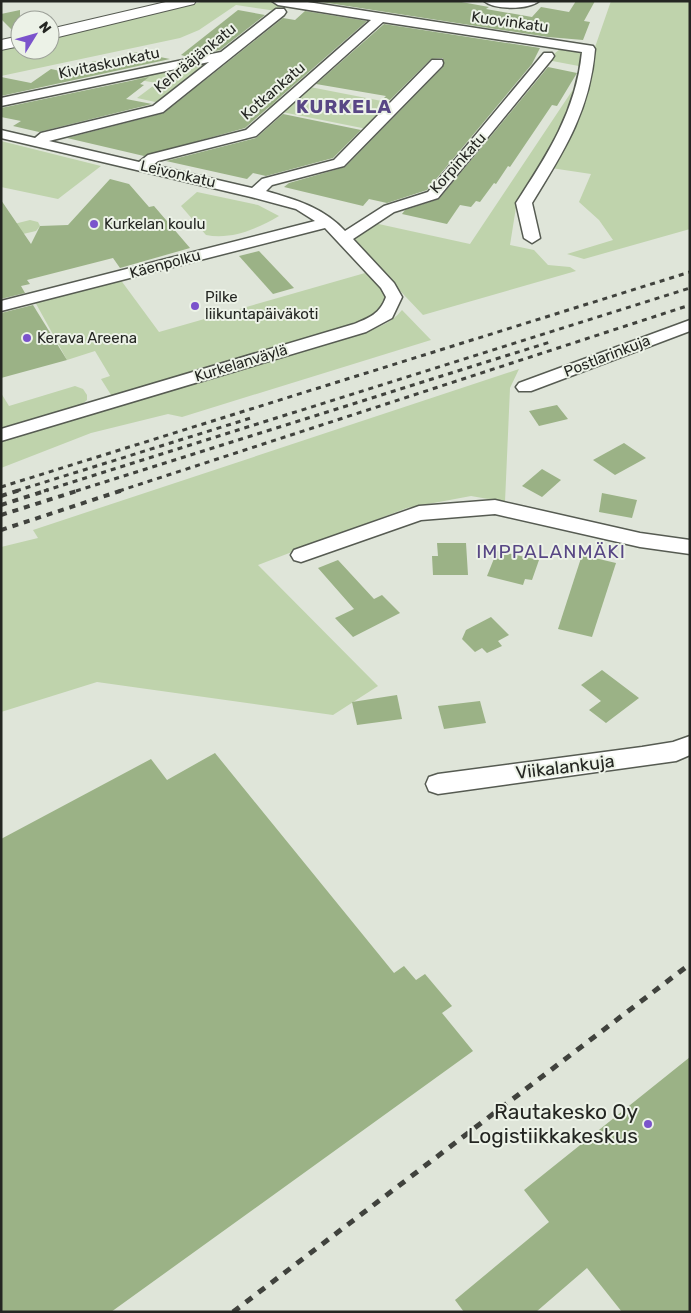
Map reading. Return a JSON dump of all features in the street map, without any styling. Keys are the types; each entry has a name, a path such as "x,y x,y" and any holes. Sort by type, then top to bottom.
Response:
{"street":[{"path":"60,32 189,1"},
{"path":"490,1 513,5 533,1"},
{"name":"Kuovinkatu","path":"279,7 380,18 589,50 586,80 562,143 524,202 532,238"},
{"name":"Kehrääjänkatu","path":"38,142 46,136 158,109 279,7"},
{"name":"Kotkankatu","path":"143,166 152,158 251,133 380,18"},
{"name":"Kivitaskunkatu","path":"1,102 224,55"},
{"name":"Korpinkatu","path":"344,238 389,209 433,194 489,130 548,56"},
{"path":"255,192 267,182 339,163 437,63"},
{"name":"Leivonkatu","path":"1,134 255,192 301,206 328,222 344,238"},
{"name":"Käenpolku","path":"1,306 328,222"},
{"name":"Kurkelanväylä","path":"1,435 360,328 379,320 390,310 394,297 388,286 344,238"},
{"name":"Postlarinkuja","path":"525,387 690,325"},
{"path":"301,555 419,513 495,507 640,540 690,547"},
{"name":"Viikalankuja","path":"438,784 642,757 676,751 690,745"}],"green space":[{"path":"205,1 262,1 286,4 277,11 236,5 199,30 180,38 1,76 1,50 10,48 10,60 60,60 60,36"},
{"path":"611,1 690,1 690,229 584,259 567,254 613,240 599,220 579,202 591,174 551,168 568,143 592,75 594,50"},
{"path":"561,48 578,50 584,55 584,67 547,60"},
{"path":"213,60 187,82 284,102 276,109 178,89 160,103 137,98 157,83 127,78"},
{"path":"584,73 584,79 554,141 517,201 510,245 534,250 548,265 570,267 576,271 423,315 351,239 374,223 470,244"},
{"path":"310,87 392,103 367,129 282,112"},
{"path":"1,141 101,166 58,199 1,187"},
{"path":"197,192 258,205 279,216 262,225 234,235 206,235 181,206"},
{"path":"30,220 38,222 40,226 36,231 23,234 14,224"},
{"path":"365,273 386,292 386,306 375,318 113,398 101,379 110,376 95,351 67,360 34,300 120,279 159,332"},
{"path":"402,310 431,340 182,417 168,414 91,433 1,468 1,441 360,334 388,322"},
{"path":"519,369 510,388 505,502 471,496 407,508 258,565 378,686 333,715 97,682 1,712 1,547 38,538 33,530"},
{"path":"75,386 83,389 87,395 87,400 81,405 1,429 1,393 9,406"}],"building":[{"path":"315,1 456,1 489,7 486,9 532,17 541,7 569,12 576,1 595,1 584,21 590,22 583,40 548,37"},
{"path":"238,10 265,15 220,50 188,57 181,55"},
{"path":"305,11 367,21 245,128 144,156 67,138 164,113 283,18 295,20"},
{"path":"10,12 10,28 1,19 1,14"},
{"path":"384,24 540,48 532,64 427,190 387,203 369,199 363,206 284,187 289,183 345,167 443,67 443,58 431,59 390,100 384,98 386,96 316,84"},
{"path":"135,52 170,59 1,96 1,77 31,83 51,69 74,74 93,61 117,66"},
{"path":"548,67 577,73 557,106 552,105 510,167 508,166 496,184 494,183 480,202 476,201 471,207 460,205 447,224 402,214 405,210 439,199"},
{"path":"149,77 140,84 144,85 126,99 152,104 39,132 13,126 21,121 1,117 1,108"},
{"path":"283,114 361,130 333,158 266,176 253,173 247,179 166,161 256,138"},
{"name":"Kurkelan koulu","path":"110,179 129,184 149,207 154,206 190,248 120,268 113,258 27,280 30,284 21,286 25,293 1,299 1,200 31,244 40,226 68,225"},
{"path":"259,251 294,288 273,294 239,256"},
{"name":"Kerava Areena","path":"33,305 67,360 1,378 1,313"},
{"path":"557,405 568,419 539,426 529,411"},
{"path":"624,443 646,458 615,475 593,460"},
{"path":"542,469 561,480 542,497 522,486"},
{"path":"602,493 637,500 632,518 599,512"},
{"path":"437,543 466,543 468,575 433,575 432,556 438,556"},
{"path":"497,551 539,560 532,580 525,579 523,585 487,576"},
{"path":"582,555 616,563 592,637 558,629"},
{"path":"338,560 374,599 382,595 400,613 353,637 335,618 354,609 318,568"},
{"path":"491,617 509,635 498,641 502,646 487,653 482,648 475,652 462,639 466,630"},
{"path":"602,670 639,698 606,723 589,710 601,701 581,685"},
{"path":"397,695 402,719 357,725 352,702"},
{"path":"480,701 486,723 444,729 438,706"},
{"path":"215,753 394,973 404,966 416,980 425,974 452,1006 442,1013 473,1051 111,1312 1,1312 1,839 151,759 167,780"},
{"name":"Rautakesko Oy Logistiikkakeskus","path":"690,1057 690,1312 622,1312 587,1268 536,1312 464,1312 455,1300 549,1222 524,1190"}],"railway":[{"path":"1,487 690,272"},
{"path":"44,491 690,288"},
{"path":"119,491 690,305"},
{"path":"76,491 550,342"},
{"path":"16,491 254,417"},
{"path":"1,496 20,490"},
{"path":"1,505 48,490"},
{"path":"1,515 80,490"},
{"path":"1,530 123,490"},
{"path":"233,1312 690,964"}],"place":[{"name":"Kurkelan koulu","path":"94,224"},
{"name":"Pilke liikuntapäiväkoti","path":"195,306"},
{"name":"Kerava Areena","path":"27,338"},
{"name":"Rautakesko Oy Logistiikkakeskus","path":"648,1124"}],"district":[{"name":"KURKELA","path":"344,106"},
{"name":"IMPPALANMÄKI","path":"551,551"}]}
